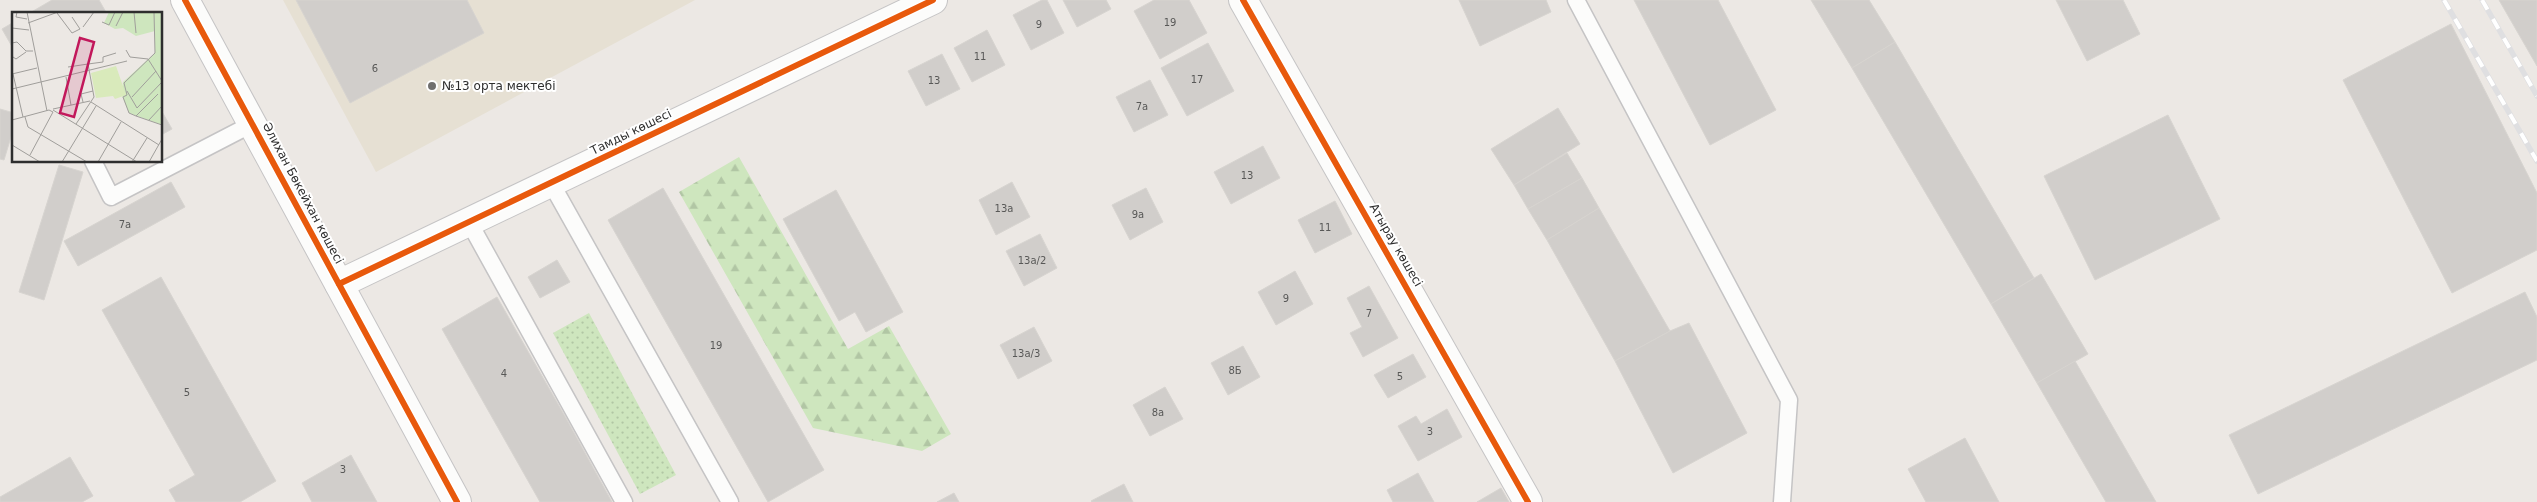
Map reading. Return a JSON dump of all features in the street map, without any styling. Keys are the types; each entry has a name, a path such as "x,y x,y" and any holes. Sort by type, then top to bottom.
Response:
{"street":[{"name":"Әлихан Бөкейхан көшесі","path":"185,0 457,502"},
{"name":"Тамды көшесі","path":"339,284 933,0"},
{"name":"Атырау көшесі","path":"1244,0 1528,502"}],"lane":[{"path":"1576,0 1789,400 1782,502"},
{"path":"94,162 112,197 252,124"},
{"path":"551,183 730,502"},
{"path":"469,222 624,502"}],"shaded area":[{"name":"№13 орта мектебі","path":"283,0 695,0 376,172"}],"green space":[{"path":"739,157 848,349 889,326 951,434 922,451 813,428 679,192"},
{"path":"589,313 676,475 640,494 553,333"}],"building":[{"path":"52,0 99,0 106,12 31,12"},
{"path":"296,0 467,0 484,33 350,103"},
{"path":"1042,0 1047,0 1064,33 1031,50 1013,15"},
{"path":"1063,0 1106,0 1111,9 1077,27"},
{"path":"1154,0 1189,0 1207,33 1160,59 1134,11"},
{"path":"1459,0 1546,0 1551,12 1480,46"},
{"path":"1634,0 1718,0 1776,110 1710,145"},
{"path":"1811,0 1869,0 1895,42 1852,68"},
{"path":"2056,0 2123,0 2140,34 2087,61"},
{"path":"2499,0 2537,0 2537,66"},
{"path":"12,23 12,46 2,29"},
{"path":"2451,24 2537,193 2537,250 2452,293 2343,80"},
{"path":"987,30 1005,65 972,82 954,48"},
{"path":"1895,42 2034,278 1991,304 1852,68"},
{"path":"1208,43 1234,91 1187,116 1161,68"},
{"path":"942,54 960,89 926,106 908,71"},
{"path":"1150,80 1168,115 1134,132 1116,97"},
{"path":"1558,108 1580,144 1514,185 1491,149"},
{"path":"0,109 12,112 12,134 4,160 0,159"},
{"path":"162,112 172,129 162,134"},
{"path":"2168,115 2220,219 2095,280 2044,176"},
{"path":"1263,146 1280,178 1231,204 1214,172"},
{"path":"1567,153 1582,178 1528,209 1514,185"},
{"path":"59,165 83,172 44,300 19,292"},
{"path":"1582,178 1599,208 1547,240 1528,209"},
{"path":"171,182 185,207 78,266 64,241"},
{"path":"1012,182 1030,217 996,235 979,200"},
{"path":"663,188 824,470 768,502 608,220"},
{"path":"1146,188 1163,222 1130,240 1112,205"},
{"path":"836,190 903,312 866,332 855,312 839,321 783,219"},
{"path":"1335,201 1352,234 1315,253 1298,220"},
{"path":"1599,208 1670,331 1615,361 1547,240"},
{"path":"1040,234 1057,268 1024,286 1006,251"},
{"path":"557,260 570,282 540,298 528,277"},
{"path":"1295,271 1313,304 1276,325 1258,292"},
{"path":"2041,274 2088,354 2037,383 1991,304"},
{"path":"161,277 276,481 240,502 176,502 169,490 195,475 102,310"},
{"path":"1369,286 1398,338 1363,357 1350,333 1362,327 1347,298"},
{"path":"2525,292 2537,317 2537,360 2258,494 2229,435"},
{"path":"497,297 612,502 540,502 442,329"},
{"path":"1689,323 1747,433 1673,473 1615,361 1670,331"},
{"path":"1034,327 1052,361 1018,379 1000,345"},
{"path":"1243,346 1260,377 1228,395 1211,363"},
{"path":"1413,354 1426,377 1388,398 1374,375"},
{"path":"2075,361 2156,502 2106,502 2037,383"},
{"path":"1165,387 1183,419 1150,436 1133,405"},
{"path":"1447,409 1462,437 1418,461 1398,426 1416,416 1421,424"},
{"path":"1965,438 1999,502 1926,502 1908,469"},
{"path":"351,455 377,502 312,502 302,483"},
{"path":"70,457 93,496 82,502 0,502 0,497"},
{"path":"1418,473 1434,502 1393,502 1387,490"},
{"path":"1124,484 1133,502 1091,501"},
{"path":"1501,488 1509,502 1477,502"},
{"path":"954,493 959,502 937,502"}],"railway":[{"path":"2444,0 2537,161"},
{"path":"2482,0 2537,96"}],"cycle path":[{"path":"185,0 457,502"},
{"path":"339,284 933,0"},
{"path":"1243,0 1528,502"}],"place":[{"name":"№13 орта мектебі","path":"432,86"}]}
